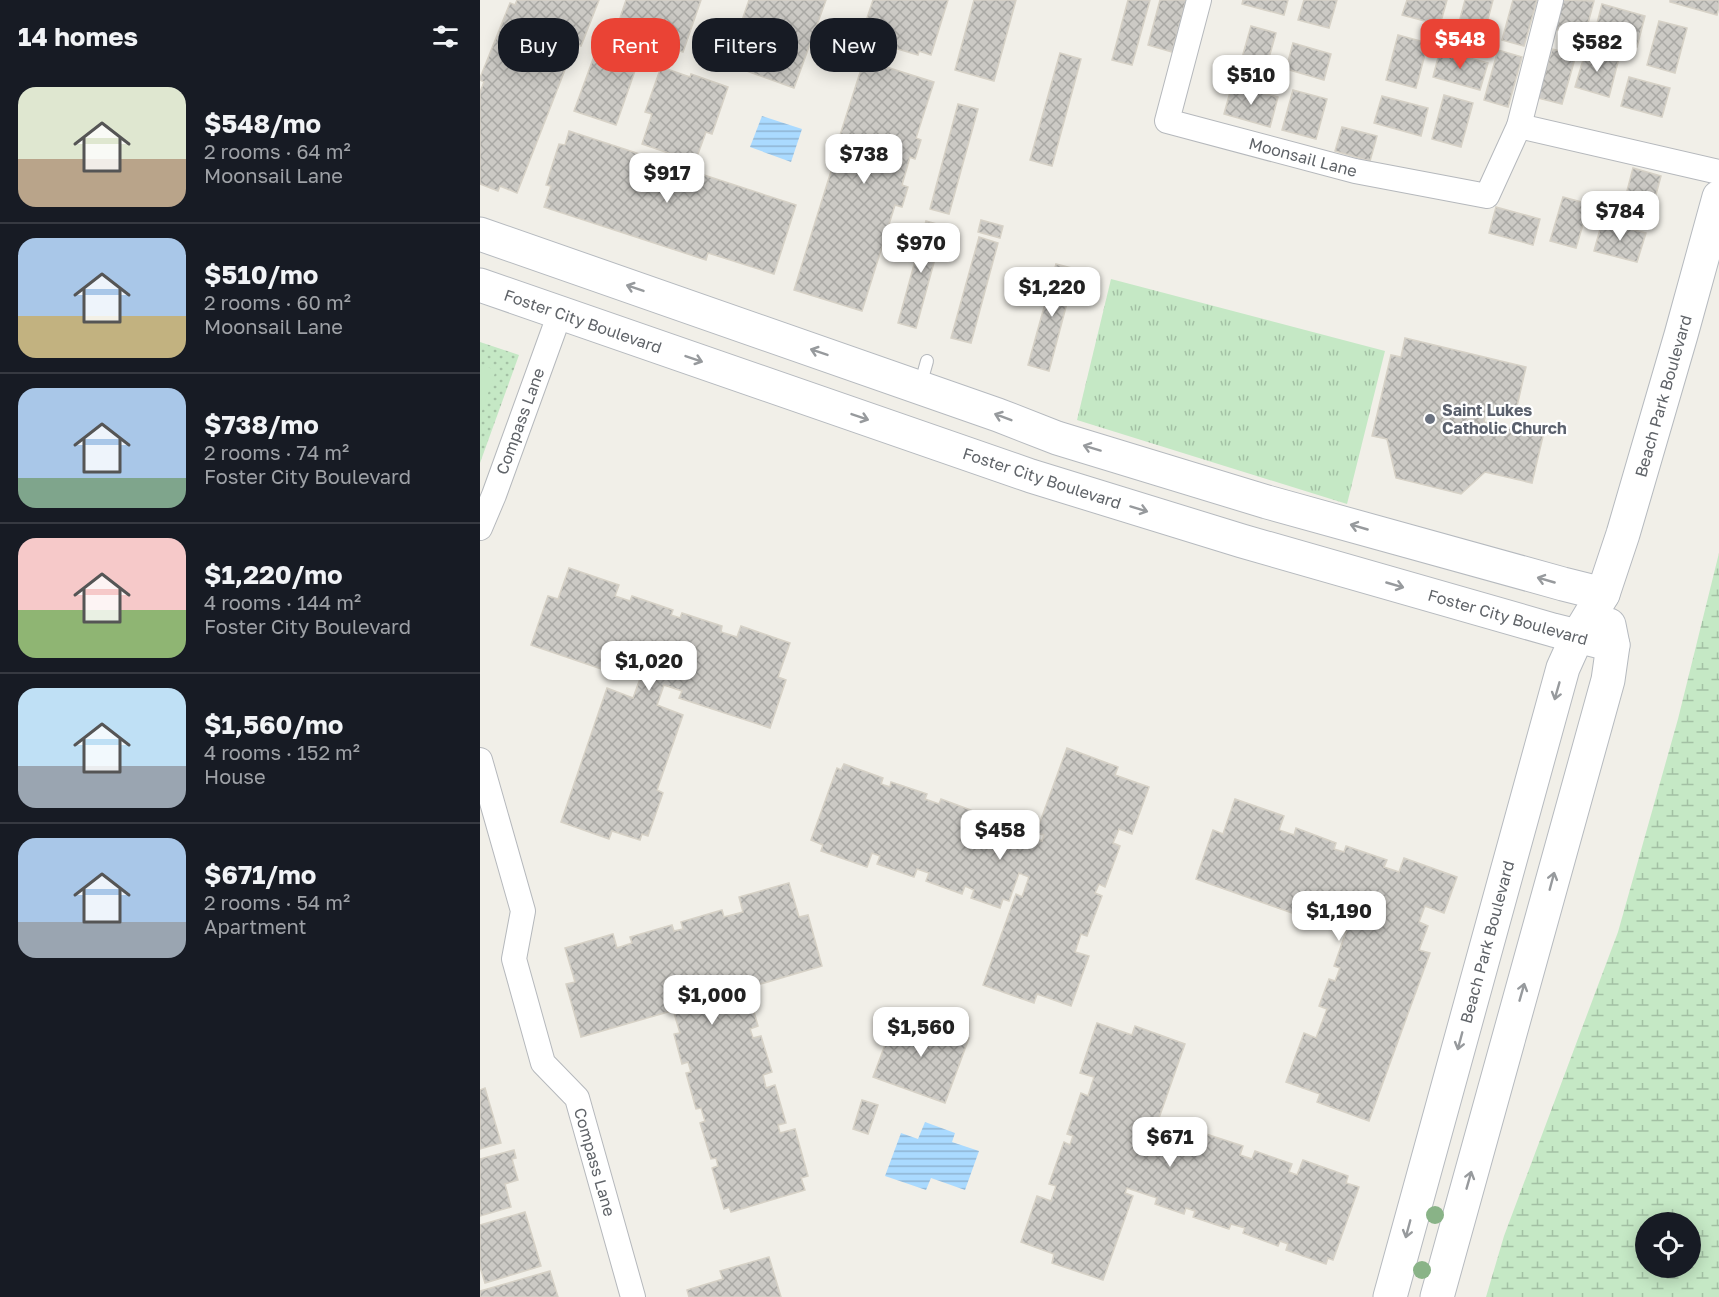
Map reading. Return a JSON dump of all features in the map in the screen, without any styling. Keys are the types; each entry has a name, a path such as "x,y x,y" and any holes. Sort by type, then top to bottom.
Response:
{"main road":[{"name":"Beach Park Boulevard","path":"1390,1297 1563,668 1577,637 1603,594 1623,534 1719,197"},
{"path":"480,234 924,374 1057,438 1267,502 1603,594"},
{"name":"Foster City Boulevard","path":"480,285 1031,476 1253,544 1577,637 1613,645"},
{"name":"Beach Park Boulevard","path":"1437,1297 1608,680 1613,645 1603,594"}],"street":[{"name":"Moonsail Lane","path":"1199,0 1167,121 1355,171 1487,196 1519,126 1551,0"},
{"path":"1519,126 1719,172"},
{"name":"Compass Lane","path":"480,528 560,313"},
{"name":"Compass Lane","path":"480,760 523,912 514,959 543,1064 577,1098 633,1297"}],"green space":[{"path":"1111,279 1385,351 1347,504 1077,420"},
{"path":"480,342 519,355 480,463"},
{"path":"480,365 496,370 480,417"},
{"path":"1719,553 1719,1297 1486,1297 1504,1236 1618,932 1678,719"}],"water":[{"path":"762,116 802,129 791,162 750,147"},
{"path":"925,1122 955,1133 952,1142 979,1151 965,1190 931,1178 926,1190 885,1176 901,1133 918,1139"}],"building":[{"path":"517,0 599,0 581,46 579,45 579,18 504,18 510,3 515,5"},
{"path":"626,0 701,0 695,18 692,18 692,26 683,52 680,51 680,18 620,18"},
{"path":"749,0 826,0 819,18 810,18 810,44 794,88 749,72 798,72 798,18 743,18"},
{"path":"873,0 948,0 931,55 919,51 918,55 897,49 897,18 867,18"},
{"path":"974,0 1016,0 994,81 955,70"},
{"path":"1128,0 1150,0 1132,65 1112,60"},
{"path":"1160,0 1186,0 1172,52 1148,45"},
{"path":"1243,0 1288,0 1284,15 1242,4"},
{"path":"1304,0 1337,0 1329,28 1298,20"},
{"path":"1407,0 1447,0 1440,25 1402,15"},
{"path":"1465,0 1493,0 1483,38 1457,30"},
{"path":"1513,0 1537,0 1524,46 1502,40"},
{"path":"1563,0 1594,1 1584,38 1555,29"},
{"path":"1670,0 1719,0 1719,7 1717,15 1670,2"},
{"path":"1602,4 1645,16 1637,47 1594,35"},
{"path":"1659,21 1687,28 1675,73 1647,65"},
{"path":"1251,26 1276,33 1263,79 1238,72"},
{"path":"498,33 498,72 564,72 517,193 500,186 498,191 480,184 480,92 484,82 480,78"},
{"path":"1398,35 1428,43 1416,88 1386,80"},
{"path":"1293,43 1331,54 1324,80 1286,69"},
{"path":"1552,49 1576,55 1562,104 1538,98"},
{"path":"1440,50 1488,63 1480,90 1433,77"},
{"path":"1498,50 1522,57 1508,107 1484,100"},
{"path":"1586,50 1619,58 1609,97 1575,87"},
{"path":"1060,53 1081,59 1052,166 1030,160"},
{"path":"591,65 591,72 635,72 616,125 574,111"},
{"path":"897,70 934,82 916,138 921,140 915,159 910,157 902,185 908,187 902,207 895,205 862,311 794,290 842,136 840,135 860,72"},
{"path":"659,72 676,72 690,77 691,74 728,87 712,134 706,132 695,162 642,144 652,114 645,112"},
{"path":"1629,77 1670,88 1662,117 1621,106"},
{"path":"1232,85 1278,97 1270,127 1224,114"},
{"path":"1293,90 1327,99 1316,139 1282,130"},
{"path":"1444,95 1473,103 1461,147 1432,139"},
{"path":"1382,96 1428,108 1421,136 1374,123"},
{"path":"958,104 978,109 949,214 930,209"},
{"path":"1342,127 1377,136 1370,161 1335,151"},
{"path":"569,131 796,205 774,274 708,253 706,260 544,207 551,186 546,185 559,144 565,145"},
{"path":"1633,168 1661,176 1650,217 1622,210"},
{"path":"1563,197 1589,204 1576,248 1550,241"},
{"path":"1496,207 1540,219 1533,245 1489,233"},
{"path":"981,220 1003,226 1000,238 978,232"},
{"path":"926,221 944,226 916,328 898,323"},
{"path":"1602,222 1646,233 1637,262 1594,251"},
{"path":"979,237 998,243 971,343 951,338"},
{"path":"1056,264 1076,269 1049,371 1028,365"},
{"name":"Saint Lukes Catholic Church","path":"1405,338 1526,367 1515,415 1487,408 1484,422 1543,436 1532,483 1485,472 1461,494 1396,478 1387,439 1372,436 1391,355 1401,357"},
{"path":"569,568 619,585 615,596 630,601 632,596 673,610 671,615 680,618 682,613 722,626 721,632 737,637 741,626 790,643 778,677 786,680 770,728 679,698 682,691 664,685 657,705 683,715 657,790 663,793 648,836 642,834 640,840 612,831 609,839 561,822 607,688 633,698 641,676 624,671 622,676 531,645 548,596 558,599"},
{"path":"1067,748 1118,767 1115,775 1149,787 1132,834 1119,829 1113,843 1120,846 1105,887 1099,884 1095,893 1102,896 1087,936 1081,934 1075,952 1089,956 1071,1006 1037,994 1034,1003 983,985 1016,894 1022,897 1029,877 1019,873 1009,901 1003,899 1000,908 971,898 974,890 965,886 962,894 926,881 929,873 917,869 914,877 877,864 880,856 872,853 867,867 821,851 823,845 811,840 837,768 841,770 844,764 883,778 881,784 890,787 891,782 927,794 925,799 939,804 941,799 976,812 974,817 984,820 986,815 1014,825 1012,831 1042,841 1044,835 1036,833"},
{"path":"1235,799 1284,816 1279,830 1294,835 1296,828 1336,843 1334,849 1344,852 1346,846 1387,860 1384,867 1399,872 1404,858 1457,877 1444,913 1425,906 1419,922 1428,926 1419,950 1430,953 1369,1121 1317,1102 1320,1094 1286,1082 1304,1033 1316,1038 1327,1009 1319,1006 1329,979 1335,981 1340,968 1334,966 1346,932 1196,879 1213,830 1223,834"},
{"path":"789,883 799,917 808,915 822,966 730,993 728,986 708,992 711,1003 740,994 741,1001 750,998 758,1026 750,1029 753,1038 761,1036 772,1072 763,1075 766,1088 775,1085 786,1123 778,1125 780,1133 795,1129 808,1176 801,1178 805,1190 731,1212 729,1207 724,1209 712,1168 718,1166 716,1158 711,1159 700,1123 705,1121 701,1108 696,1109 686,1073 691,1072 688,1062 682,1064 674,1034 680,1033 671,1003 665,1004 668,1012 581,1037 566,984 575,982 565,948 613,934 617,948 632,943 630,937 672,925 674,931 683,929 681,922 722,910 724,917 743,912 739,897"},
{"path":"897,1013 969,1038 945,1103 873,1077"},
{"path":"1097,1023 1132,1035 1135,1026 1185,1044 1153,1135 1146,1132 1139,1152 1150,1156 1160,1128 1166,1129 1169,1121 1198,1131 1195,1139 1204,1142 1206,1134 1243,1146 1240,1155 1252,1159 1255,1151 1292,1164 1289,1172 1297,1175 1303,1160 1348,1176 1346,1183 1359,1187 1333,1260 1328,1258 1326,1264 1286,1250 1288,1244 1280,1241 1278,1246 1243,1233 1245,1228 1231,1224 1229,1229 1193,1217 1195,1211 1186,1208 1184,1214 1155,1204 1157,1198 1127,1188 1125,1193 1133,1196 1103,1280 1052,1263 1054,1254 1021,1242 1037,1196 1051,1201 1056,1186 1049,1184 1064,1142 1070,1145 1073,1136 1067,1134 1081,1093 1088,1096 1094,1077 1080,1073"},
{"path":"485,1088 501,1143 480,1149 480,1090"},
{"path":"862,1100 878,1105 868,1134 853,1129"},
{"path":"514,1150 516,1158 512,1159 518,1180 505,1184 511,1207 480,1216 480,1159"},
{"path":"525,1212 541,1266 485,1283 480,1267 480,1225"},
{"path":"769,1257 781,1297 689,1297 687,1290 723,1279 720,1271"},
{"path":"550,1271 558,1297 480,1297 480,1291"}],"place":[{"name":"Saint Lukes Catholic Church","path":"1430,419"}]}
